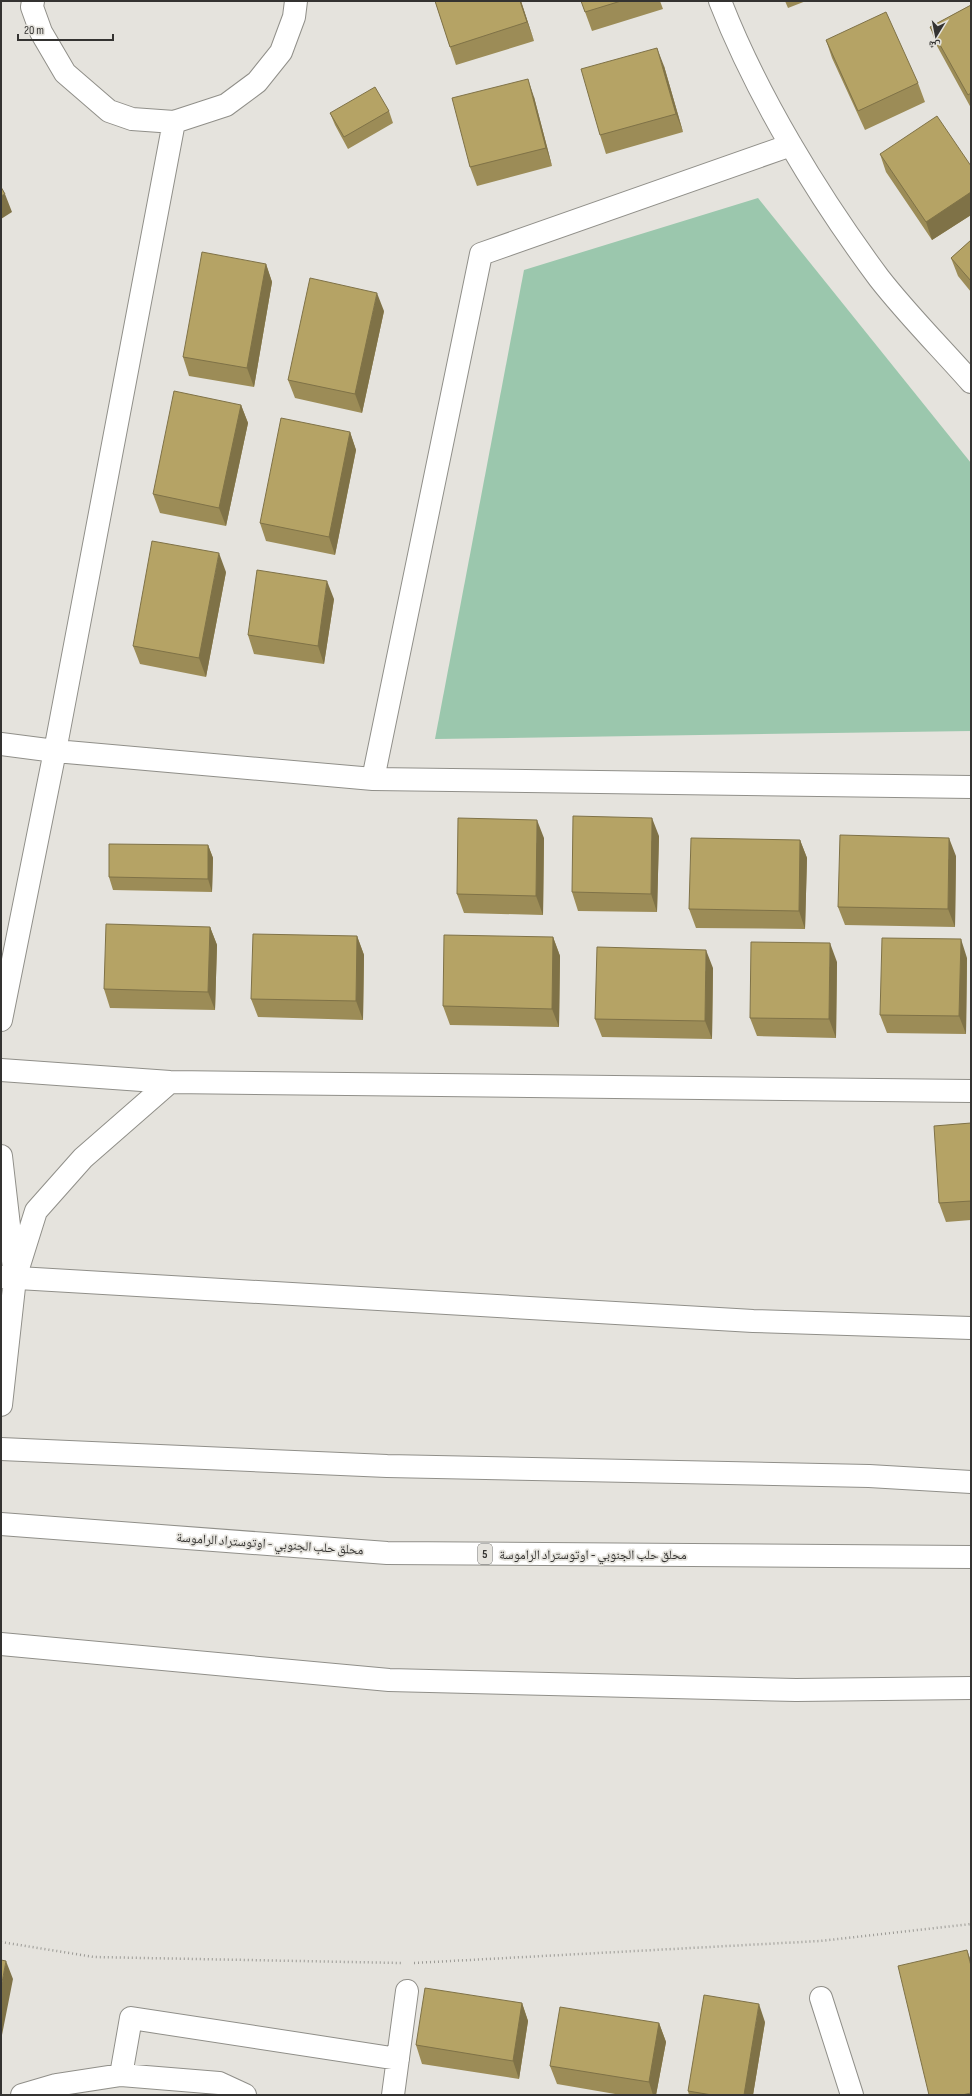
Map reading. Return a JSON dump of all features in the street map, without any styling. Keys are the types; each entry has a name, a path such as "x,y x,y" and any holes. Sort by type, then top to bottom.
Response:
{"main road":[{"path":"33,1 32,7 41,32 65,73 109,111 132,119 174,122 226,105 257,82 280,52 294,17 296,1"},
{"path":"720,1 735,41 801,163 880,278 971,382"},
{"path":"1,1020 55,751 174,122"},
{"path":"373,779 481,254 792,145"},
{"path":"1,744 55,751 373,779 971,787"},
{"path":"1,1070 170,1082 971,1091"},
{"path":"8,1278 36,1211 83,1158 170,1082"},
{"path":"1,1156 8,1278 1,1405"},
{"path":"8,1278 753,1321 971,1328"},
{"path":"1,1449 387,1466 869,1476 971,1482"},
{"name":"محلق حلب الجنوبي - اوتوستراد الراموسة","path":"1,1524 387,1553 971,1558"},
{"path":"1,1644 389,1680 796,1690 971,1688"},
{"path":"393,2095 407,1991"},
{"path":"821,1998 852,2095"},
{"path":"121,2075 132,2018 398,2059"},
{"path":"22,2095 56,2085 121,2075 219,2083 245,2095"}],"path":[{"path":"412,1963 820,1941 971,1924"},
{"path":"1,1942 94,1957 404,1963"}],"green space":[{"path":"758,198 971,463 971,731 435,739 524,270"}],"building":[{"path":"435,1 520,1 527,22 450,47"},
{"path":"581,1 621,1 585,12"},
{"path":"971,5 971,93 968,95 930,27"},
{"path":"886,12 918,83 858,111 826,40"},
{"path":"657,48 676,114 600,135 581,69"},
{"path":"528,79 546,148 470,167 452,98"},
{"path":"375,87 389,111 344,137 330,113"},
{"path":"937,116 971,166 971,192 926,222 880,154"},
{"path":"1,187 5,194 1,196"},
{"path":"971,240 971,281 951,258"},
{"path":"202,252 266,264 247,368 183,357"},
{"path":"310,278 377,293 355,394 288,380"},
{"path":"174,391 241,405 219,508 153,494"},
{"path":"281,418 350,432 329,537 260,523"},
{"path":"152,541 219,553 199,658 133,646"},
{"path":"257,570 327,581 318,646 248,635"},
{"path":"573,816 652,818 651,894 572,892"},
{"path":"458,818 537,820 536,896 457,894"},
{"path":"840,835 949,838 948,909 838,907"},
{"path":"691,838 800,840 799,911 689,909"},
{"path":"109,844 208,845 208,879 109,877"},
{"path":"106,924 210,927 208,992 104,989"},
{"path":"253,934 357,936 356,1001 251,999"},
{"path":"444,935 553,937 552,1009 443,1006"},
{"path":"882,938 961,939 959,1016 880,1015"},
{"path":"751,942 830,943 829,1019 750,1018"},
{"path":"597,947 706,950 705,1021 595,1019"},
{"path":"971,1123 971,1201 939,1203 934,1126"},
{"path":"967,1950 971,1966 971,2093 962,2095 929,2095 898,1966"},
{"path":"1,1960 6,1961 1,1988"},
{"path":"425,1988 522,2003 513,2061 416,2045"},
{"path":"704,1995 759,2004 744,2095 712,2095 688,2091"},
{"path":"560,2007 659,2023 649,2082 550,2066"}]}
